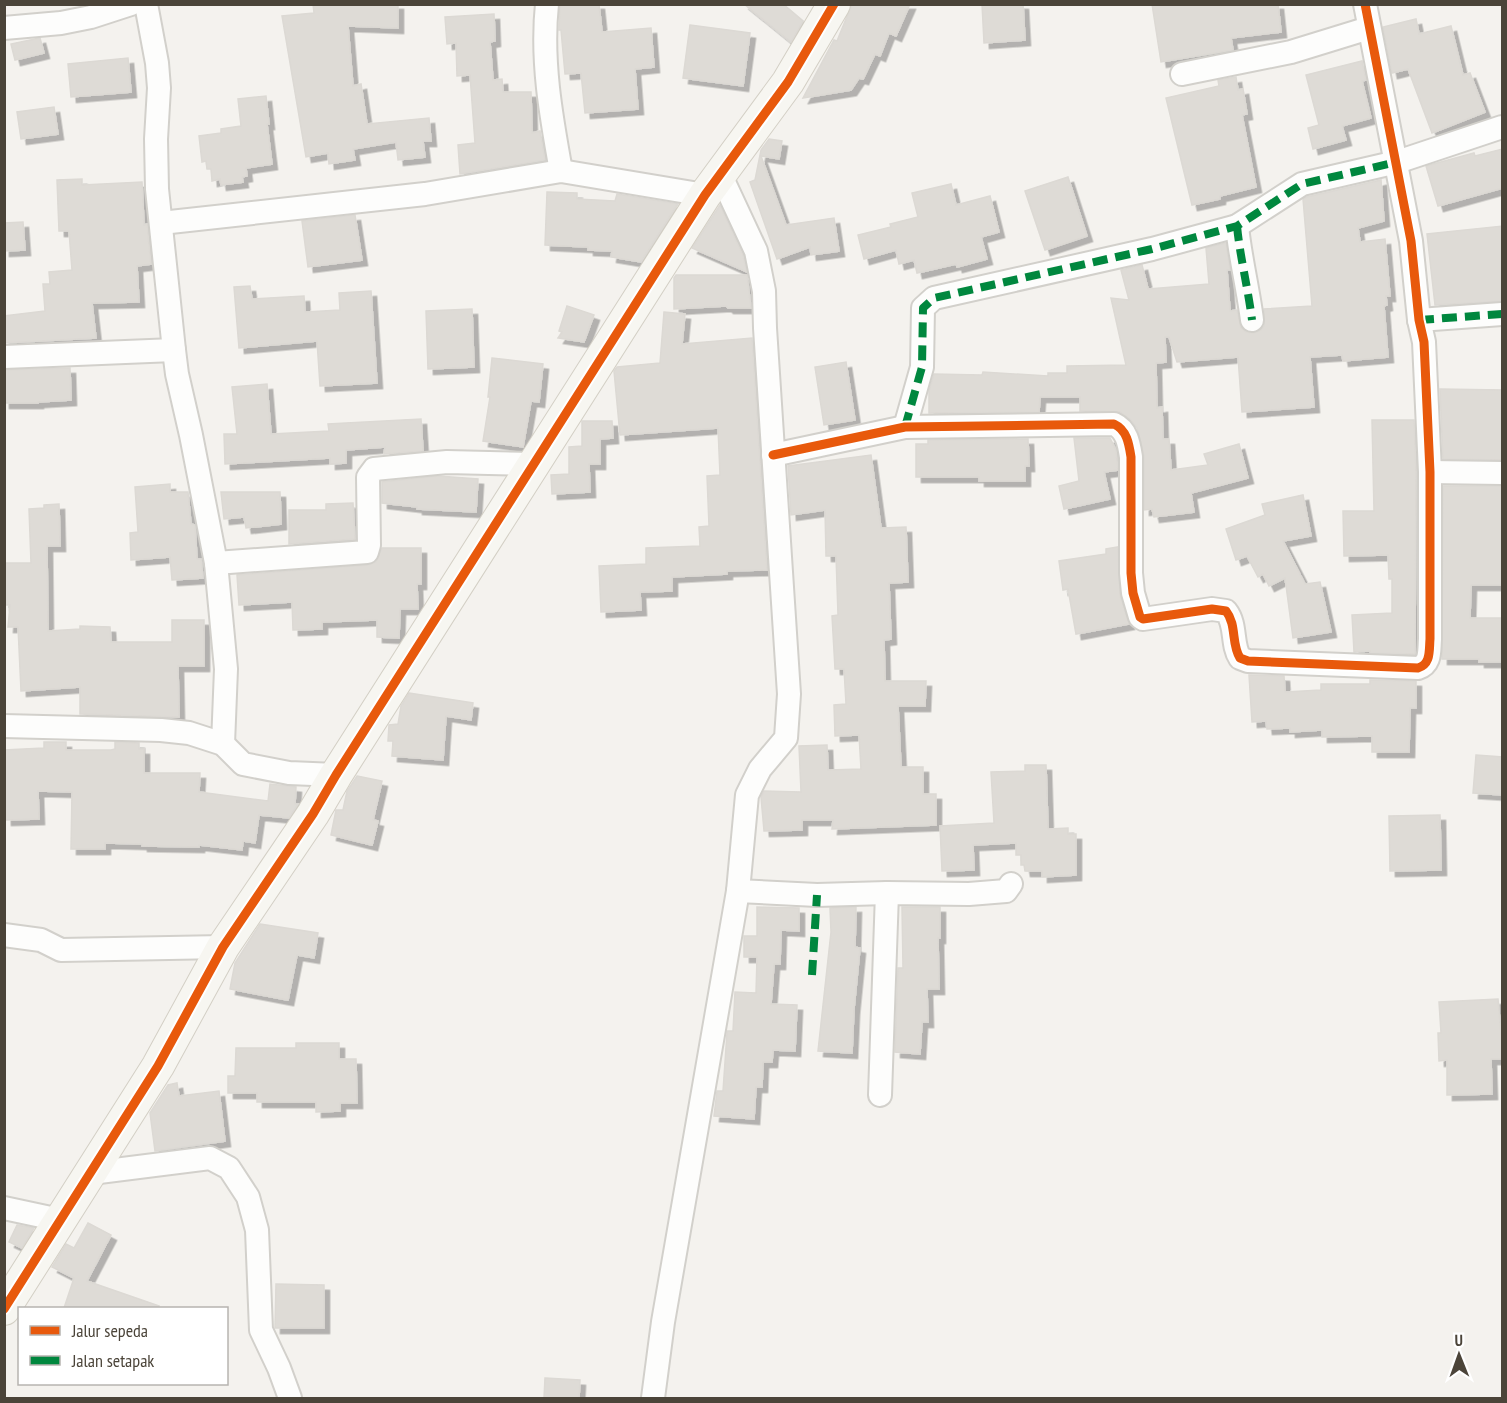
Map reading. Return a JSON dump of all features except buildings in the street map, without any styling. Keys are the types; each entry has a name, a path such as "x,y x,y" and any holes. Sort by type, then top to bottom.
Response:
{"street":[{"path":"4,28 61,23 91,17 131,4"},
{"path":"146,4 157,63 159,88 156,139 157,189 174,350 216,563 226,669 223,744"},
{"path":"548,4 546,75 561,171"},
{"path":"4,1309 158,1066 224,947 314,814 336,774 713,186 788,82 834,4"},
{"path":"773,455 905,427 1114,424 1119,426 1128,440 1131,457 1131,573 1138,614 1143,619 1212,609 1226,611 1231,618 1235,651 1240,658 1248,661 1418,668 1425,666 1428,662 1430,639 1431,472 1424,342 1419,320 1411,241 1365,4"},
{"path":"1182,74 1291,52 1369,28"},
{"path":"905,427 922,367 923,308 934,298 1152,249 1237,225 1302,184 1397,162 1503,127"},
{"path":"161,223 425,194 561,171 713,186"},
{"path":"653,1398 663,1322 738,891 747,795 760,769 786,738 789,694 764,291 756,251 713,186"},
{"path":"1237,225 1252,320"},
{"path":"1419,320 1503,314"},
{"path":"4,357 174,350"},
{"path":"216,563 367,552 369,545 368,477 374,469 447,462 534,464"},
{"path":"1431,472 1503,473"},
{"path":"4,726 161,730 189,733 223,744 243,764 289,773 336,774"},
{"path":"738,891 818,895 969,894 1005,891 1011,884"},
{"path":"880,1095 887,893"},
{"path":"4,935 41,940 61,950 224,947"},
{"path":"91,1173 210,1158 229,1168 248,1197 257,1230 261,1330 290,1398"},
{"path":"4,1208 60,1220"}],"marked path":[{"path":"905,427 922,367 923,308 934,298 1152,249 1237,226 1302,184 1397,162"},
{"path":"1237,226 1252,320"},
{"path":"1419,320 1502,314"},
{"path":"812,975 817,895"}],"cycle path":[{"path":"4,1309 158,1066 223,947 313,814 705,195 788,82 834,4"},
{"path":"773,455 905,427 1114,424 1125,434 1131,457 1131,573 1133,593 1140,617 1143,619 1212,609 1226,611 1232,622 1237,653 1240,658 1248,661 1418,668 1422,666 1427,660 1430,639 1430,472 1424,342 1419,320 1411,241 1365,4"}]}
